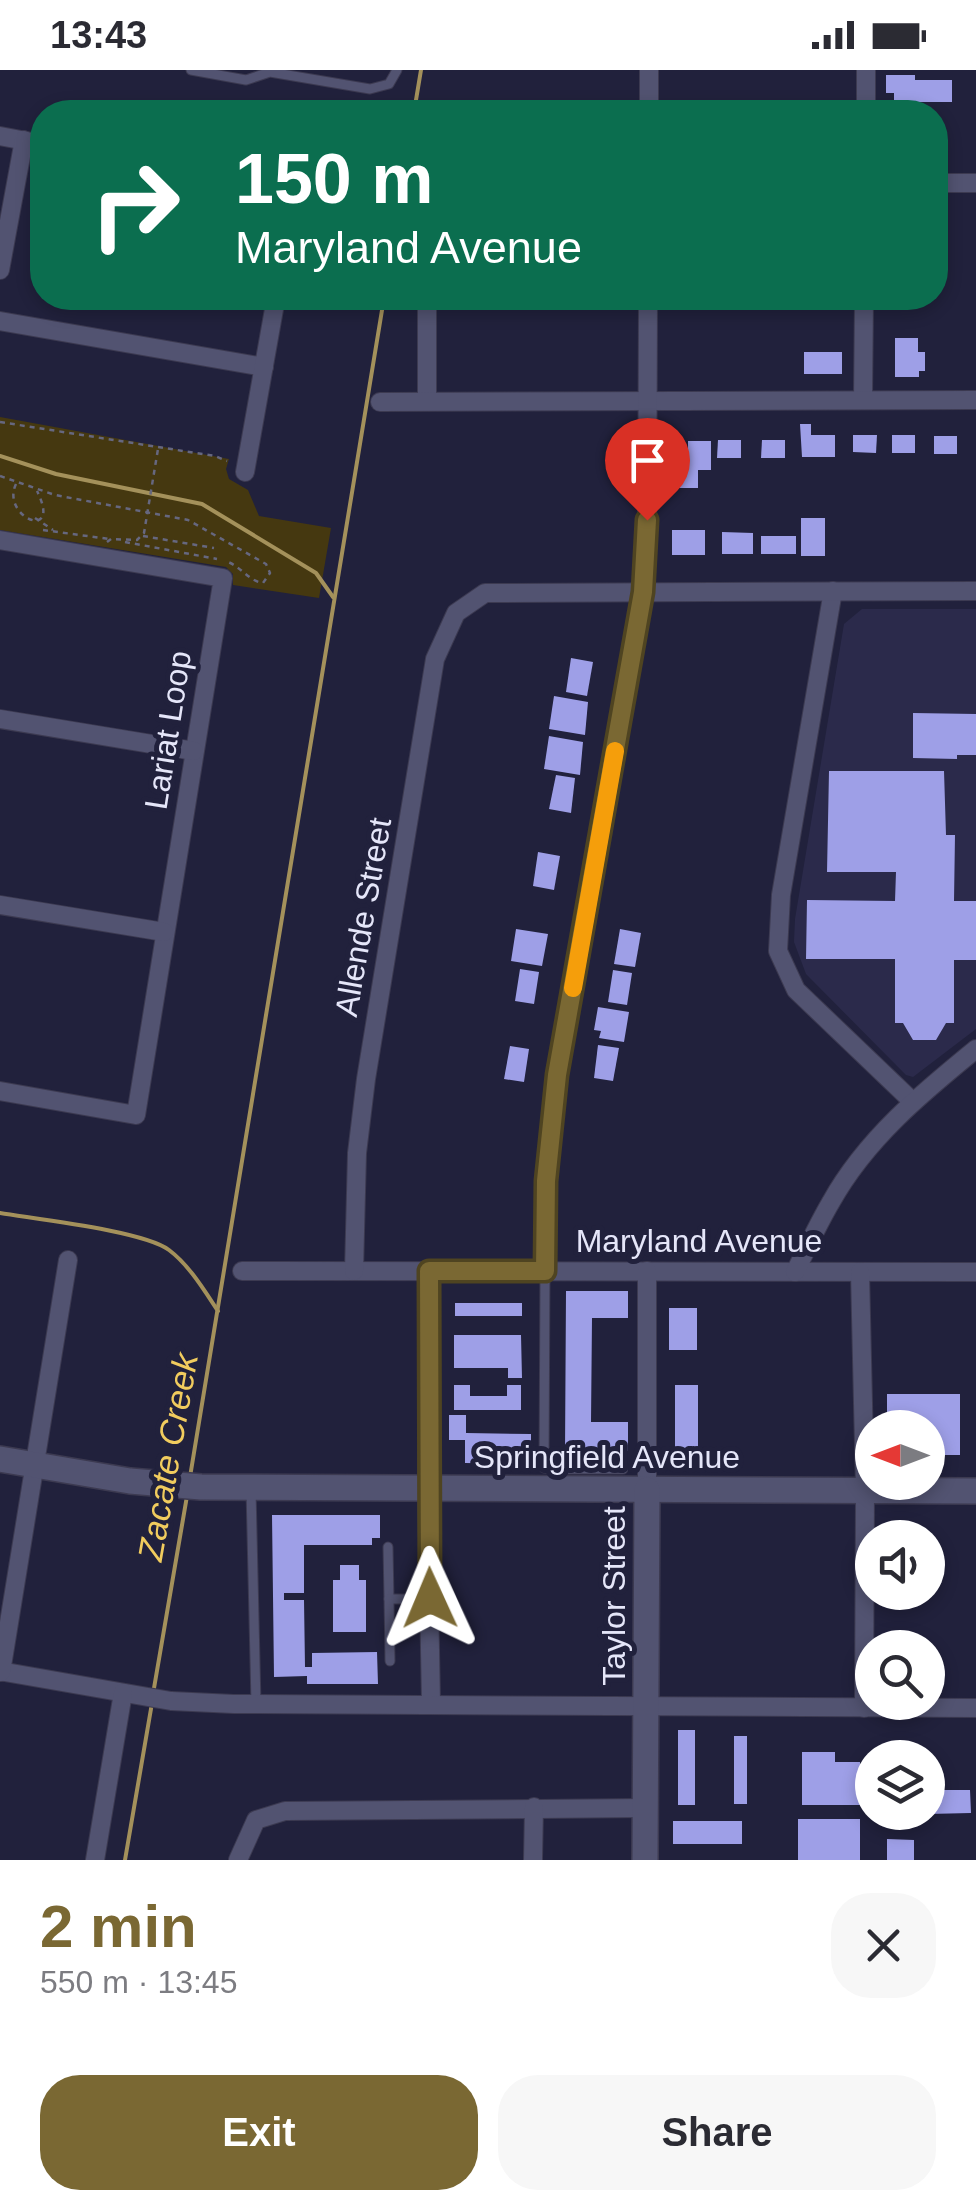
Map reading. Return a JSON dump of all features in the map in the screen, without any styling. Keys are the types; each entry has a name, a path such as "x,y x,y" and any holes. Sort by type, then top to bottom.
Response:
{"main road":[{"name":"Springfield Avenue","path":"0,1459 201,1487 428,1489 559,1479 647,1490 855,1490"},
{"name":"Taylor Street","path":"645,1860 647,1490"},
{"name":"Springfield Avenue","path":"945,1491 976,1491"}],"street":[{"path":"649,70 649,100"},
{"path":"866,70 866,100"},
{"path":"0,136 30,141"},
{"path":"0,270 30,154"},
{"path":"948,183 976,183"},
{"path":"245,472 274,310"},
{"path":"427,401 428,310"},
{"path":"545,1271 546,1181 557,1075 647,560 648,310"},
{"path":"863,400 864,310"},
{"path":"0,321 264,367"},
{"path":"380,402 976,400"},
{"name":"Lariat Loop","path":"0,540 224,578 136,1115 0,1091"},
{"path":"643,592 976,592"},
{"name":"Allende Street","path":"354,1271 357,1154 366,1079 435,659 456,613 485,594 643,592"},
{"path":"833,592 781,895 778,952 796,990 912,1101"},
{"path":"0,718 194,751"},
{"path":"0,905 164,932"},
{"path":"796,1272 832,1198 883,1132 912,1101 976,1049"},
{"path":"68,1260 0,1672 172,1701 855,1708"},
{"name":"Maryland Avenue","path":"242,1271 976,1272"},
{"path":"429,1271 431,1703"},
{"name":"Taylor Street","path":"646,1272 647,1490"},
{"path":"860,1272 863,1410"},
{"path":"864,1630 865,1500"},
{"path":"96,1860 129,1694"},
{"path":"945,1708 976,1708"},
{"path":"533,1860 534,1807"},
{"path":"238,1860 256,1820 285,1811 646,1808"}],"lane":[{"path":"191,70 246,80 270,72 370,90 389,84 397,70"},
{"path":"545,1271 544,1468 559,1479 622,1469"},
{"path":"251,1487 256,1704"},
{"path":"388,1547 390,1662"},
{"path":"390,1599 430,1598"}],"path":[{"path":"0,422 227,461"},
{"path":"143,536 158,447"},
{"path":"0,476 55,495 188,520 269,566 269,577 263,583 256,582 228,561 36,530"},
{"path":"8,490 18,484"},
{"path":"32,486 41,501 34,518"},
{"path":"18,522 34,518 54,530"},
{"path":"125,542 143,536 214,548"},
{"path":"102,546 110,539"}],"shaded area":[{"path":"0,417 229,459 229,479 248,490 259,516 331,528 319,598 233,585 233,574 226,567 0,530"},
{"path":"862,609 976,609 976,1029 913,1077 906,1075 806,974 794,942 844,624"}],"building":[{"path":"886,75 952,80 952,102 894,100 894,93 886,93"},
{"path":"895,338 918,338 918,352 925,352 925,371 919,371 919,377 895,377"},
{"path":"804,352 842,352 842,374 804,374"},
{"path":"800,424 811,424 811,435 835,435 835,457 802,457"},
{"path":"853,435 877,435 876,453 853,452"},
{"path":"892,435 915,435 915,453 892,453"},
{"path":"934,436 957,436 957,454 934,454"},
{"path":"718,440 741,440 741,458 717,458"},
{"path":"762,440 785,440 785,458 761,458"},
{"path":"688,441 711,441 711,470 698,470 698,488 679,488 676,484 679,449 688,449"},
{"path":"801,518 825,518 825,556 801,556"},
{"path":"672,530 705,530 705,555 672,555"},
{"path":"722,532 753,533 753,554 722,554"},
{"path":"761,536 796,536 796,554 761,554"},
{"path":"571,658 593,662 587,696 566,692"},
{"path":"554,696 588,702 585,735 549,729"},
{"path":"913,713 976,714 976,755 957,755 957,759 913,758"},
{"path":"549,736 583,742 580,775 544,769"},
{"path":"829,771 944,771 946,835 955,835 954,901 976,901 976,960 954,960 954,1023 946,1023 936,1040 913,1040 903,1023 895,1023 895,959 806,959 807,900 895,901 896,872 827,872"},
{"path":"556,775 575,778 571,813 549,809"},
{"path":"538,852 560,856 554,890 533,886"},
{"path":"516,929 548,934 542,966 511,961"},
{"path":"620,929 641,933 635,967 614,964"},
{"path":"520,969 539,972 534,1004 515,1001"},
{"path":"613,970 632,973 627,1005 608,1002"},
{"path":"598,1007 629,1012 624,1042 599,1038 601,1031 594,1030"},
{"path":"598,1045 619,1048 613,1081 594,1078"},
{"path":"510,1046 529,1049 524,1082 504,1079"},
{"path":"566,1291 628,1291 628,1318 592,1318 591,1422 628,1422 628,1451 565,1451"},
{"path":"455,1303 522,1303 522,1316 455,1316"},
{"path":"669,1308 697,1308 697,1350 669,1350"},
{"path":"454,1335 521,1335 522,1378 508,1378 508,1368 454,1368"},
{"path":"454,1385 470,1385 470,1396 507,1396 507,1385 521,1385 521,1410 454,1410"},
{"path":"675,1385 698,1385 698,1467 675,1467"},
{"path":"887,1394 960,1394 960,1455 945,1455 945,1410 887,1410"},
{"path":"449,1415 466,1415 466,1433 531,1434 531,1464 465,1463 465,1440 449,1440"},
{"path":"272,1515 380,1515 380,1538 372,1538 372,1545 304,1545 304,1593 284,1593 284,1600 304,1600 305,1667 312,1667 312,1653 377,1652 378,1684 307,1684 307,1676 274,1677"},
{"path":"340,1565 359,1565 359,1580 366,1580 366,1632 333,1632 333,1580 340,1580"},
{"path":"678,1730 695,1730 695,1805 678,1805"},
{"path":"734,1736 747,1736 747,1804 734,1804"},
{"path":"802,1752 835,1752 835,1762 855,1762 855,1805 802,1805"},
{"path":"945,1790 970,1790 971,1813 945,1814"},
{"path":"798,1819 855,1819 855,1830 860,1830 860,1860 798,1860"},
{"path":"673,1821 742,1821 742,1844 673,1844"},
{"path":"887,1839 914,1840 914,1860 887,1860"}],"waterway":[{"path":"416,100 421,70"},
{"path":"190,1477 382,310"},
{"path":"0,456 56,474 202,504 316,573 333,597"},
{"name":"Zacate Creek","path":"0,1213 63,1222 156,1243 183,1263 218,1311"},
{"name":"Zacate Creek","path":"153,1694 187,1496"},
{"name":"Zacate Creek","path":"125,1860 152,1703"}],"slow traffic":[{"path":"573,988 615,751"}],"route":[{"path":"430,1598 429,1271 545,1271 546,1181 557,1075 643,592 647,520"}]}
